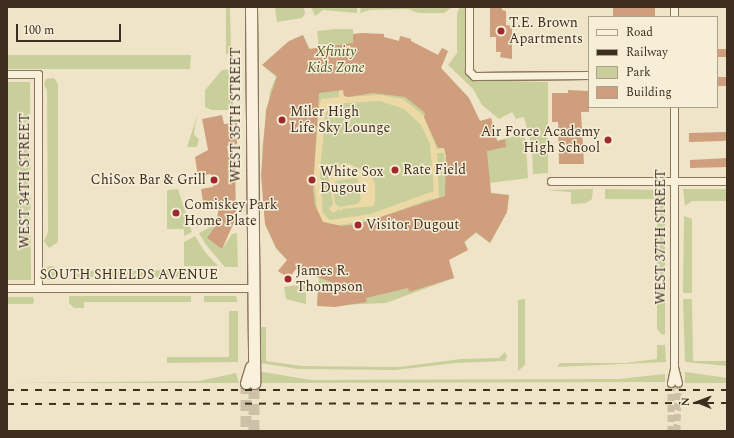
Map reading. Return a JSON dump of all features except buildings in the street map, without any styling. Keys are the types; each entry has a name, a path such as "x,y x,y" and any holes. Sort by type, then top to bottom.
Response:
{"main road":[{"name":"WEST 35TH STREET","path":"250,383 251,7"}],"street":[{"path":"469,7 469,71 474,76 588,75"},
{"name":"WEST 34TH STREET","path":"7,74 38,74 38,288"},
{"name":"WEST 37TH STREET","path":"674,108 674,383"},
{"path":"551,180 727,180"},
{"name":"SOUTH SHIELDS AVENUE","path":"7,288 251,288"}],"green space":[{"path":"226,7 230,7 231,54 226,54"},
{"path":"275,7 304,7 305,14 302,18 277,22"},
{"path":"311,7 357,7 357,13 323,10 315,16"},
{"path":"361,7 451,8 444,13 418,13 408,9 370,10 360,13"},
{"path":"460,7 465,7 466,72 471,80 548,82 548,173 533,174 532,148 524,117 516,119 512,112 499,119 482,105 473,89 448,65 457,53 457,13"},
{"name":"Rate Field","path":"353,29 353,34 384,34 383,45 388,38 399,41 401,36 411,39 409,49 413,43 438,55 442,48 448,51 441,68 469,98 480,121 491,118 498,141 524,133 526,142 528,178 490,183 491,193 509,195 507,212 490,243 476,233 465,242 468,250 455,256 446,251 454,278 386,303 317,306 319,278 294,267 289,278 278,271 288,261 276,248 265,224 262,147 270,91 276,77 262,65 289,41 303,35 310,49 319,48 317,31"},
{"path":"7,55 191,55 190,69 7,69"},
{"path":"233,69 233,110 212,110 205,107 205,90 222,70"},
{"path":"54,78 58,84 58,242 49,248 44,241 48,232 47,90 44,85 46,79"},
{"path":"7,82 30,82 31,280 7,280"},
{"path":"198,113 194,135 199,139 197,147 187,147"},
{"path":"178,189 192,232 184,236 184,229 167,229 167,190"},
{"path":"593,189 592,199 586,203 571,204 571,192 546,190"},
{"path":"605,189 665,190 665,293 657,293 657,199 605,199"},
{"path":"683,189 727,189 727,201 692,201 685,206"},
{"path":"684,216 692,219 692,293 683,293"},
{"path":"212,226 214,228 208,238 222,249 232,234 237,233 238,267 225,267 206,245 199,233"},
{"path":"195,236 205,252 218,266 184,266 184,242"},
{"path":"48,266 54,266 58,270 58,276 54,280 48,280 44,276 44,270"},
{"path":"191,270 191,277 73,277 73,271"},
{"path":"304,284 306,286 306,304 286,299 284,287"},
{"path":"69,296 191,296 191,302 84,302 84,308 74,308 69,303"},
{"path":"204,296 236,296 238,302 204,302"},
{"path":"7,297 33,297 34,301 33,304 7,304"},
{"path":"525,299 525,365 518,371 518,300"},
{"path":"683,299 692,299 693,361 727,361 727,366 685,362"},
{"path":"657,300 665,300 665,334 662,335 657,329"},
{"path":"229,311 238,311 238,362 167,363 167,357 229,357"},
{"path":"260,327 266,327 266,361 302,366 399,367 461,359 499,358 505,352 507,356 505,361 456,363 395,370 298,369 260,363"},
{"path":"657,345 665,345 666,362 557,367 560,363 625,363 657,359"},
{"path":"263,372 311,380 619,379 665,374 665,382 259,383 260,373"},
{"path":"685,372 727,378 727,383 685,383"},
{"path":"236,373 239,383 7,383 199,381"}],"sand":[{"path":"339,90 343,90 344,96 348,97 380,95 403,99 423,115 437,149 444,148 446,156 448,171 441,172 440,168 445,167 444,153 437,153 439,198 427,200 376,219 333,226 323,222 317,212 314,171 319,108 321,99 339,97","holes":["380,101 404,109 421,125 430,144 434,191 370,214 330,220 323,213 320,171 326,112 330,108 346,103"]},
{"path":"346,163 369,172 375,184 374,206 342,209 342,212 339,209 333,213 329,209 333,204 327,169","holes":["357,178 361,200 357,204 339,207 335,203 332,185 337,181"]}],"tunnel":[{"path":"246,383 246,431"},
{"path":"254,383 254,431"},
{"path":"671,383 671,431"},
{"path":"677,431 678,383"}],"railway":[{"path":"7,390 727,390"},
{"path":"7,404 727,403"}],"place":[{"name":"T.E. Brown Apartments","path":"501,31"},
{"name":"Miler High Life Sky Lounge","path":"282,120"},
{"name":"Air Force Academy High School","path":"608,140"},
{"name":"Rate Field","path":"395,170"},
{"name":"ChiSox Bar & Grill","path":"214,180"},
{"name":"White Sox Dugout","path":"312,180"},
{"name":"Comiskey Park Home Plate","path":"176,213"},
{"name":"Visitor Dugout","path":"358,225"},
{"name":"James R. Thompson","path":"288,279"}],"park label":[{"name":"Xfinity Kids Zone","path":"336,60"}]}
